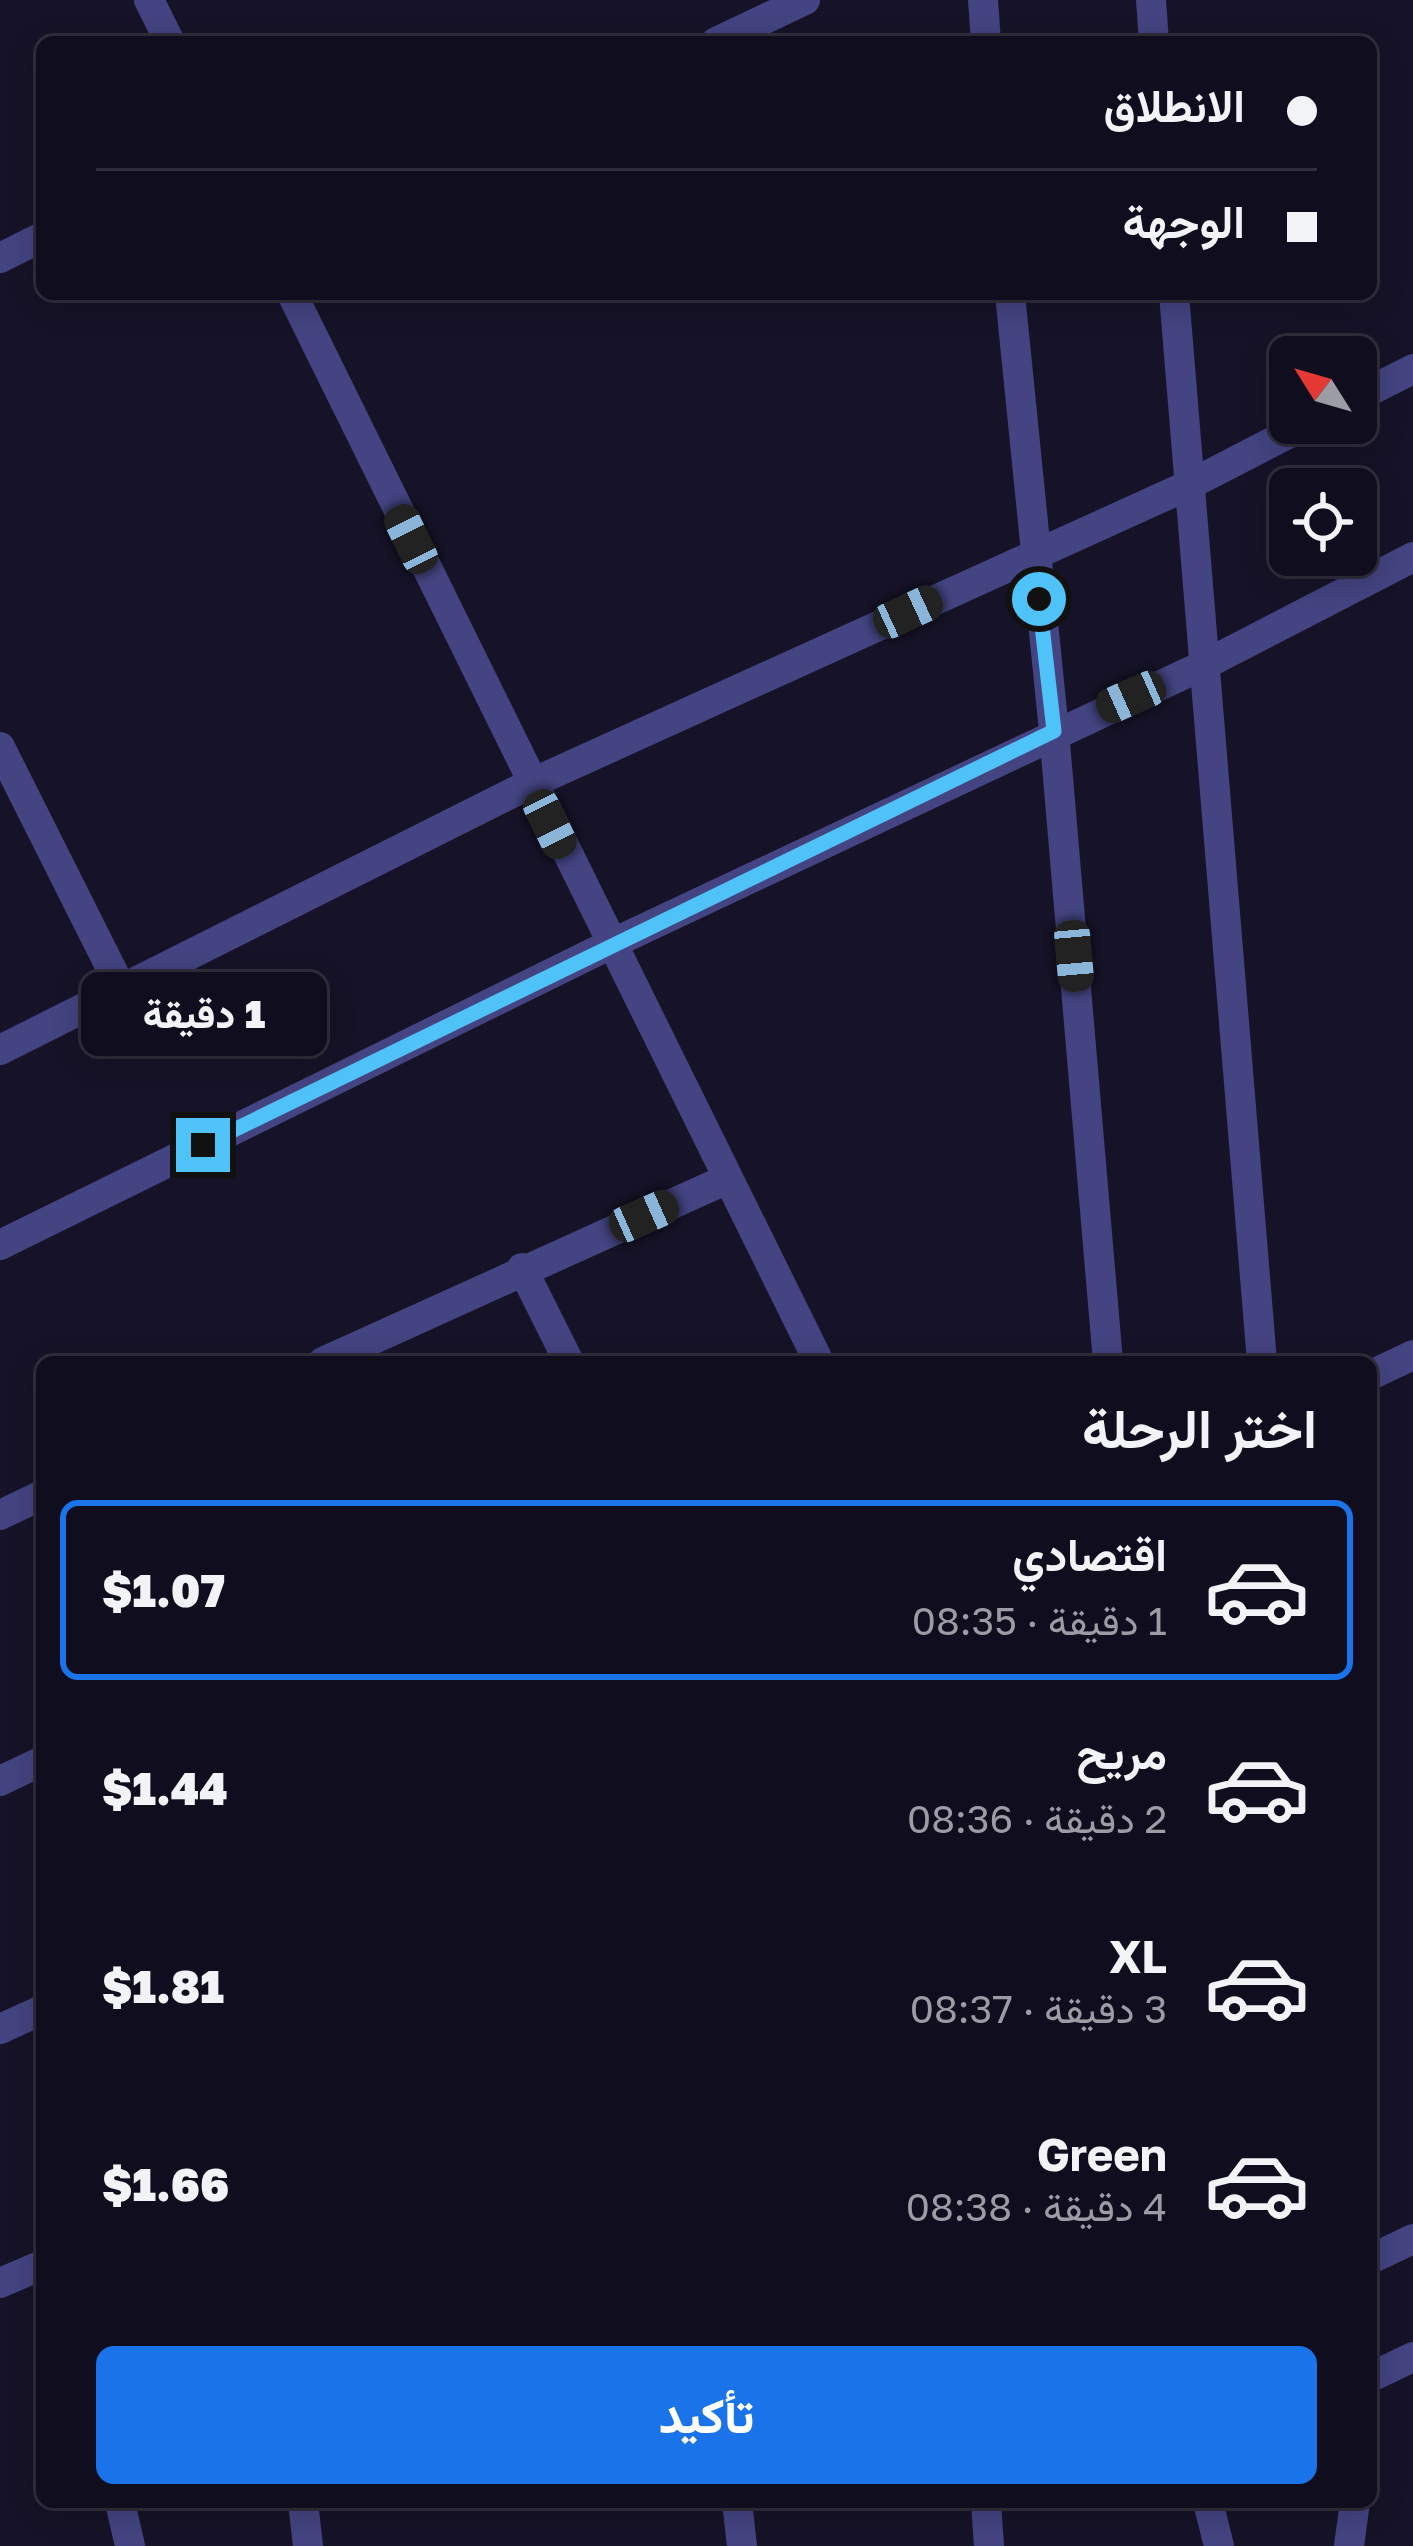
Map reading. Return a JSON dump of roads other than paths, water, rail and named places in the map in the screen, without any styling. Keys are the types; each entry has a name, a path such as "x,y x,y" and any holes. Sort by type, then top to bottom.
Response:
{"street":[{"path":"149,0 167,36"},
{"path":"729,36 805,0"},
{"path":"982,0 985,36"},
{"path":"1151,0 1154,36"},
{"path":"0,258 36,240"},
{"path":"295,300 609,945 816,1356"},
{"path":"1011,300 1054,731 1107,1356"},
{"path":"1174,300 1262,1356"},
{"path":"1377,387 1413,369"},
{"path":"0,1050 530,784 1189,485 1269,444"},
{"path":"0,1245 609,945 1054,731 1208,663 1413,556"},
{"path":"0,746 122,992"},
{"path":"338,1356 522,1268 725,1180"},
{"path":"522,1268 566,1356"},
{"path":"1377,1372 1413,1354"},
{"path":"0,1515 36,1498"},
{"path":"0,1781 36,1764"},
{"path":"0,2029 36,2013"},
{"path":"1377,2256 1413,2239"},
{"path":"0,2283 36,2268"},
{"path":"1377,2374 1413,2356"},
{"path":"121,2508 130,2546"},
{"path":"304,2508 308,2546"},
{"path":"738,2508 742,2546"},
{"path":"986,2508 989,2546"},
{"path":"1210,2508 1219,2546"},
{"path":"1348,2546 1354,2508"}]}
